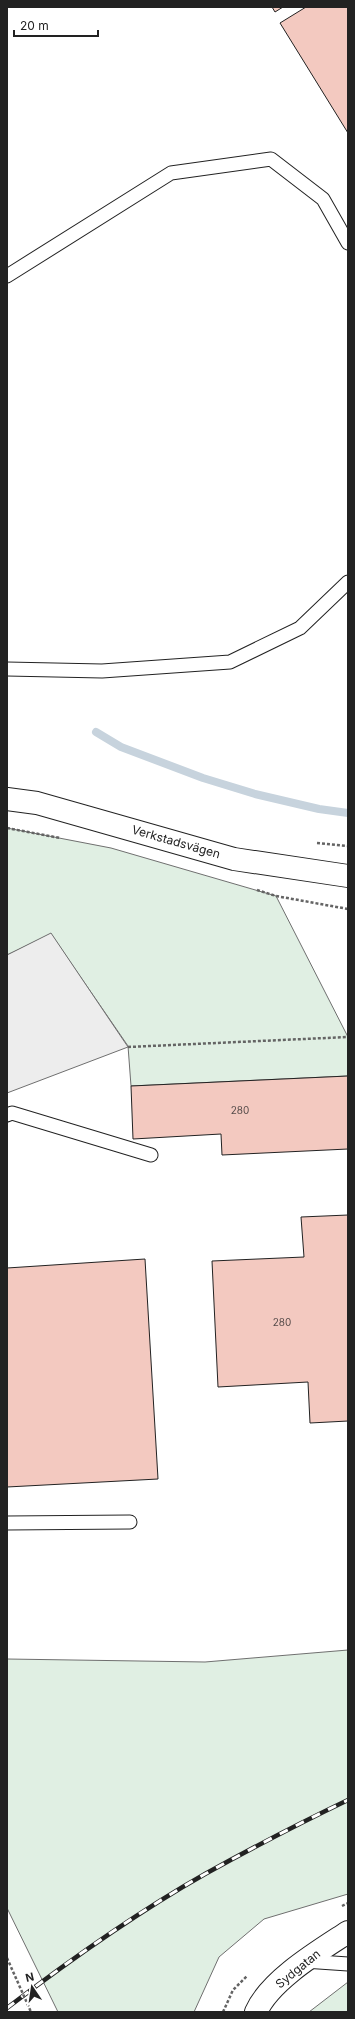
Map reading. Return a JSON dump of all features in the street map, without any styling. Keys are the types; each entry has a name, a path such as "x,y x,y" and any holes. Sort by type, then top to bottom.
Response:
{"main road":[{"name":"Verkstadsvägen","path":"7,799 37,803 234,859 348,876"},
{"name":"Sydgatan","path":"256,2012 261,1999 304,1961 348,1932"}],"lane":[{"path":"7,276 171,173 271,159 322,199 348,243"},
{"path":"7,669 102,671 230,662 300,628 348,582"},
{"path":"7,1115 12,1113 151,1155"},
{"path":"7,1523 130,1522"},
{"path":"304,1961 348,1964"}],"path":[{"path":"128,1046 348,1037"},
{"path":"7,1958 31,2012"}],"green space":[{"path":"7,828 111,848 276,896 348,1037 348,1076 131,1086 128,1046 51,934 7,955"},
{"path":"348,1650 348,1894 264,1919 219,1957 194,2012 58,2012 7,1908 7,1659 205,1662"},
{"path":"348,1982 348,2012 309,2012"}],"shaded area":[{"path":"51,933 128,1047 7,1093 7,955"}],"building":[{"path":"272,7 283,7 275,12"},
{"path":"306,7 347,7 348,9 348,133 280,23"},
{"path":"348,1076 348,1149 222,1155 221,1134 133,1139 131,1086"},
{"path":"348,1215 348,1421 310,1423 308,1382 218,1387 212,1261 304,1257 301,1217"},
{"path":"145,1259 158,1479 7,1487 7,1268"}],"waterway":[{"path":"96,732 121,747 203,778 255,794 319,809 348,813"}],"railway":[{"path":"7,2008 104,1938 179,1889 258,1845 348,1800"}]}
